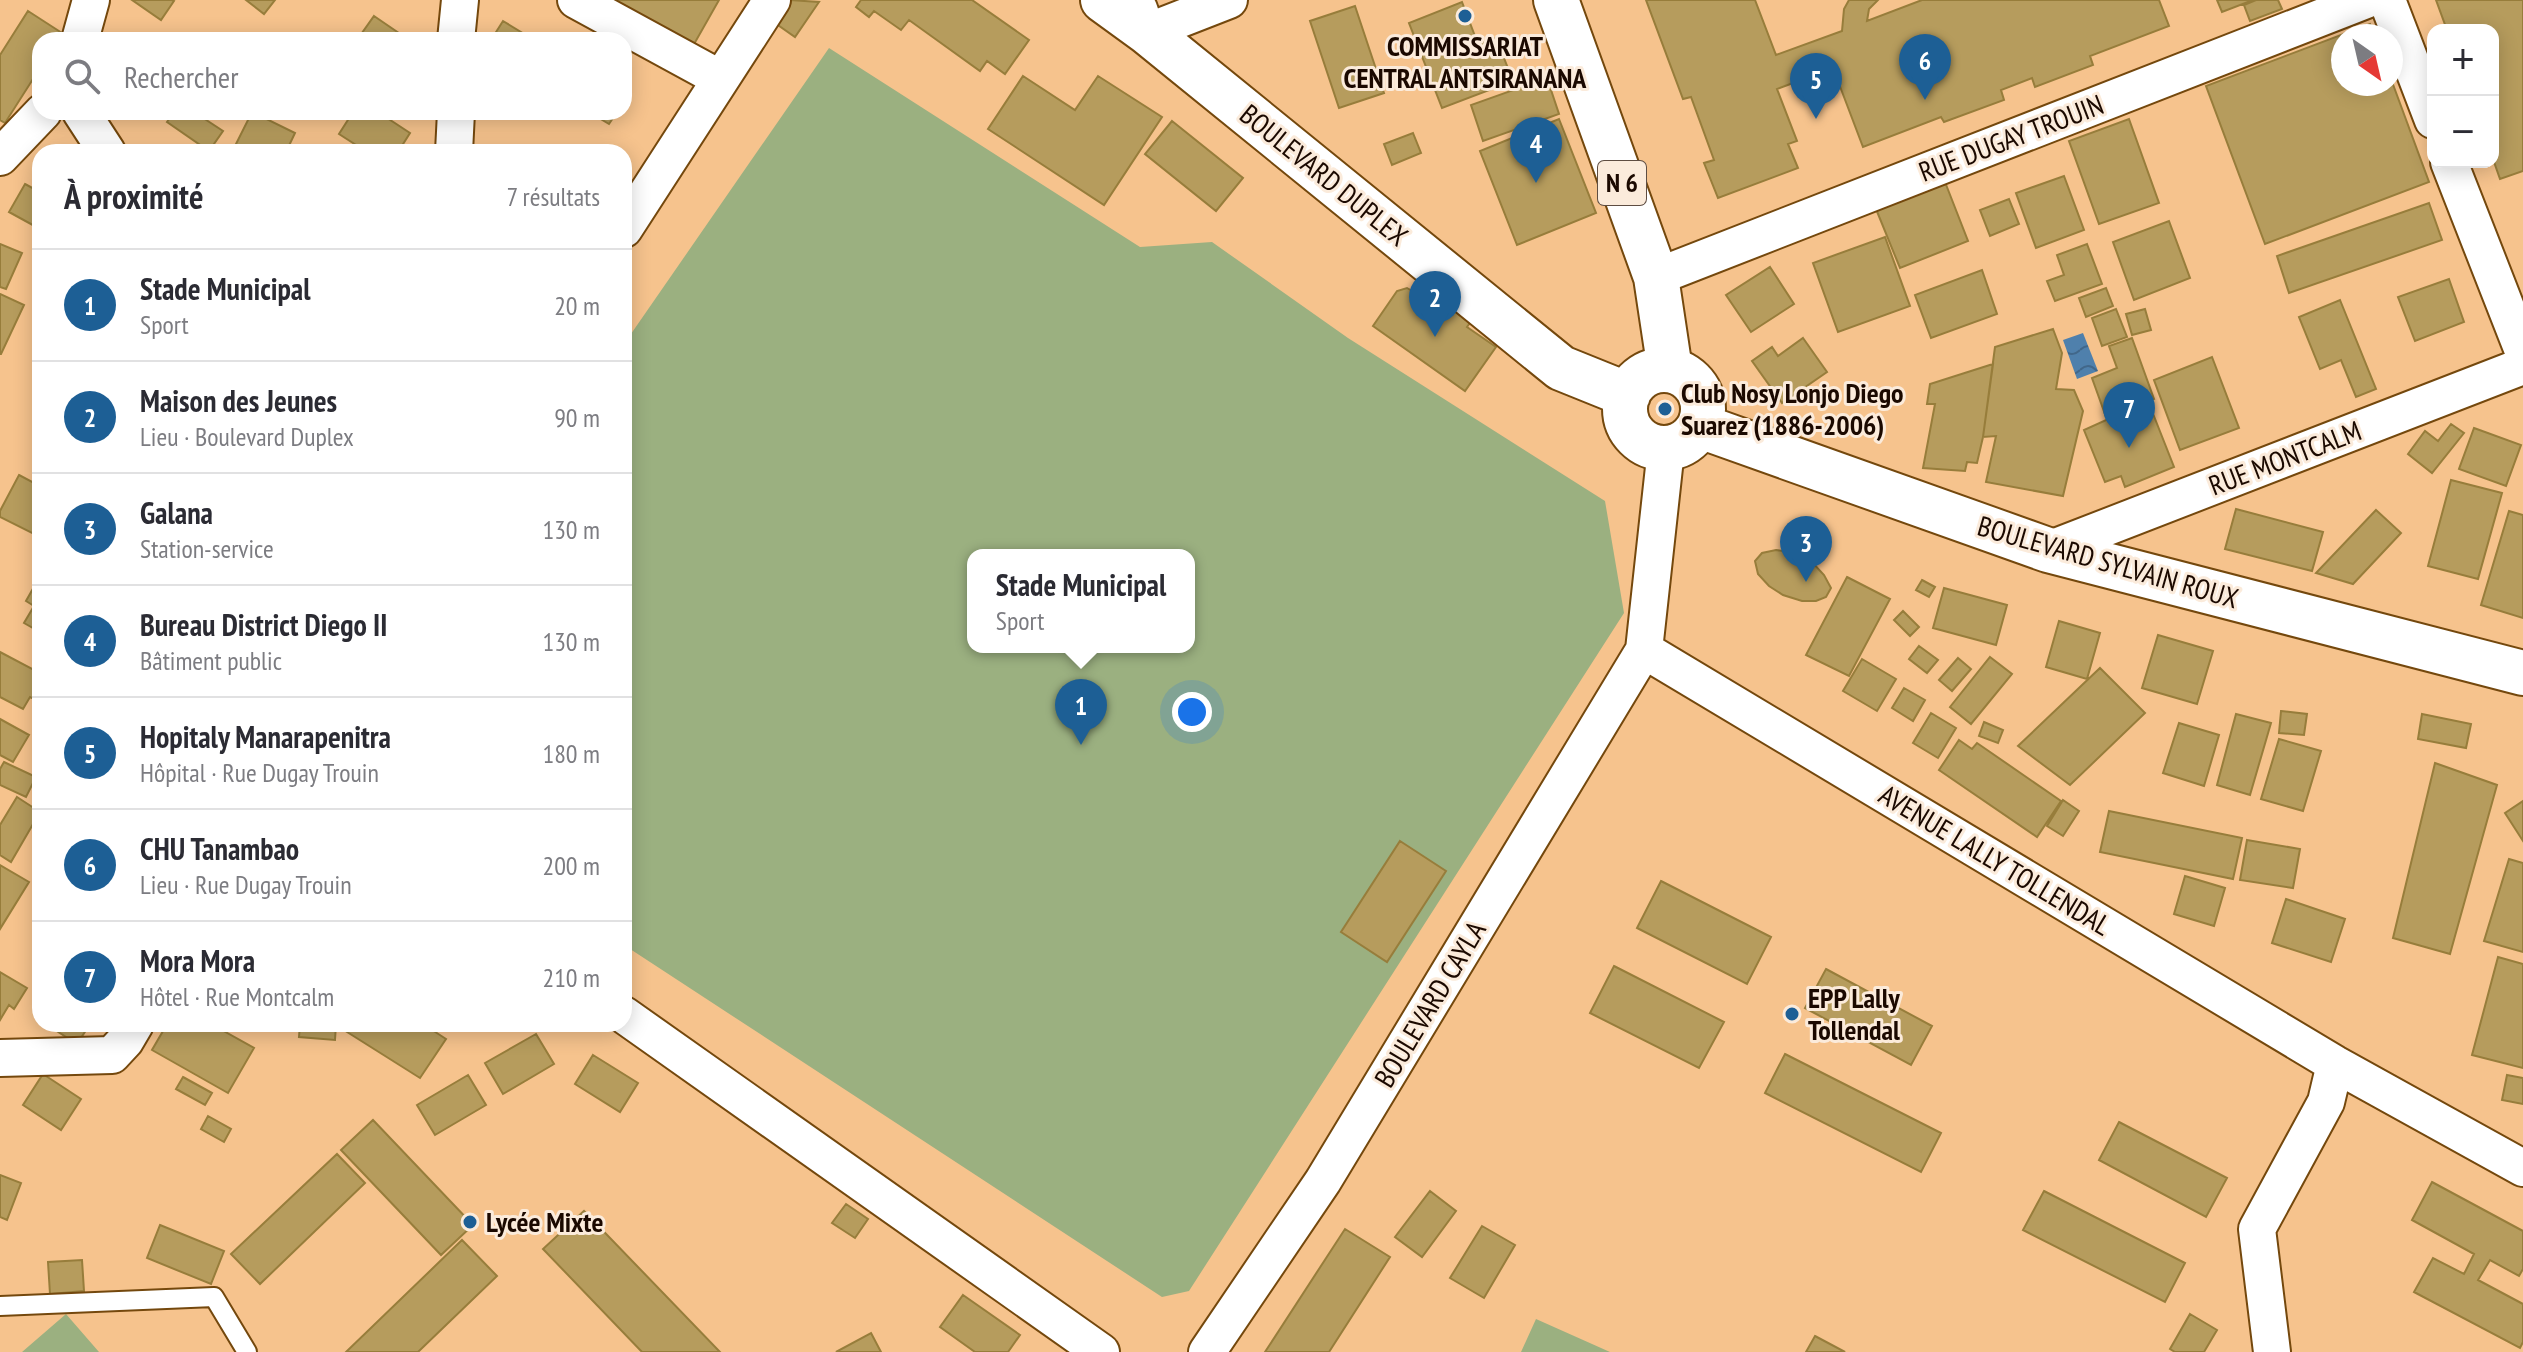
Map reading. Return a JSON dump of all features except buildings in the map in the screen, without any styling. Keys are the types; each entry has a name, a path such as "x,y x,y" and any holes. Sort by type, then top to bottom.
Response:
{"main road":[{"name":"BOULEVARD DUPLEX","path":"1103,0 1141,16 1561,368 1628,395"},
{"name":"N 6","path":"1556,0 1656,277 1670,370"},
{"path":"1670,370 1682,373 1700,392 1704,404 1683,437 1654,447 1632,432 1627,421 1628,395 1647,373 1670,370"},
{"name":"BOULEVARD SYLVAIN ROUX","path":"1683,437 2048,550 2523,673"}],"street":[{"path":"82,32 91,0"},
{"path":"457,32 460,0"},
{"path":"576,0 721,79"},
{"path":"632,217 772,0"},
{"path":"1141,16 1229,0"},
{"name":"RUE DUGAY TROUIN","path":"1656,277 2366,0"},
{"path":"2387,0 2427,104"},
{"path":"0,157 35,120"},
{"path":"86,120 102,144"},
{"path":"454,144 456,120"},
{"path":"2451,168 2523,351"},
{"name":"RUE MONTCALM","path":"2048,550 2523,366"},
{"path":"1644,650 1683,437"},
{"name":"AVENUE LALLY TOLLENDAL","path":"1644,650 2335,1064 2523,1168"},
{"name":"BOULEVARD CAYLA","path":"1207,1352 1323,1181 1644,650"},
{"path":"632,1021 1101,1352"},
{"path":"0,1058 112,1055 130,1032"},
{"path":"2272,1352 2257,1229 2326,1102 2335,1064"}],"lane":[{"path":"0,1306 214,1297 247,1352"}],"green space":[{"path":"829,48 1140,247 1212,242 1348,338 1605,501 1624,613 1189,1291 1162,1297 632,950 632,332"},
{"path":"66,1314 99,1352 22,1352"},
{"path":"1536,1319 1610,1352 1521,1352"}],"water":[{"path":"2083,333 2098,371 2077,379 2063,340"}],"place":[{"name":"COMMISSARIAT CENTRAL ANTSIRANANA","path":"1465,16"},
{"name":"CHU Tanambao","path":"1925,100"},
{"name":"Hopitaly Manarapenitra","path":"1816,119"},
{"name":"Bureau District Diego II","path":"1536,183"},
{"name":"Maison des Jeunes","path":"1435,337"},
{"name":"Club Nosy Lonjo Diego Suarez (1886-2006)","path":"1665,409"},
{"name":"Mora Mora","path":"2129,448"},
{"name":"Galana","path":"1806,582"},
{"name":"Stade Municipal","path":"1081,745"},
{"name":"EPP Lally Tollendal","path":"1792,1014"},
{"name":"Lycée Mixte","path":"470,1222"}]}
